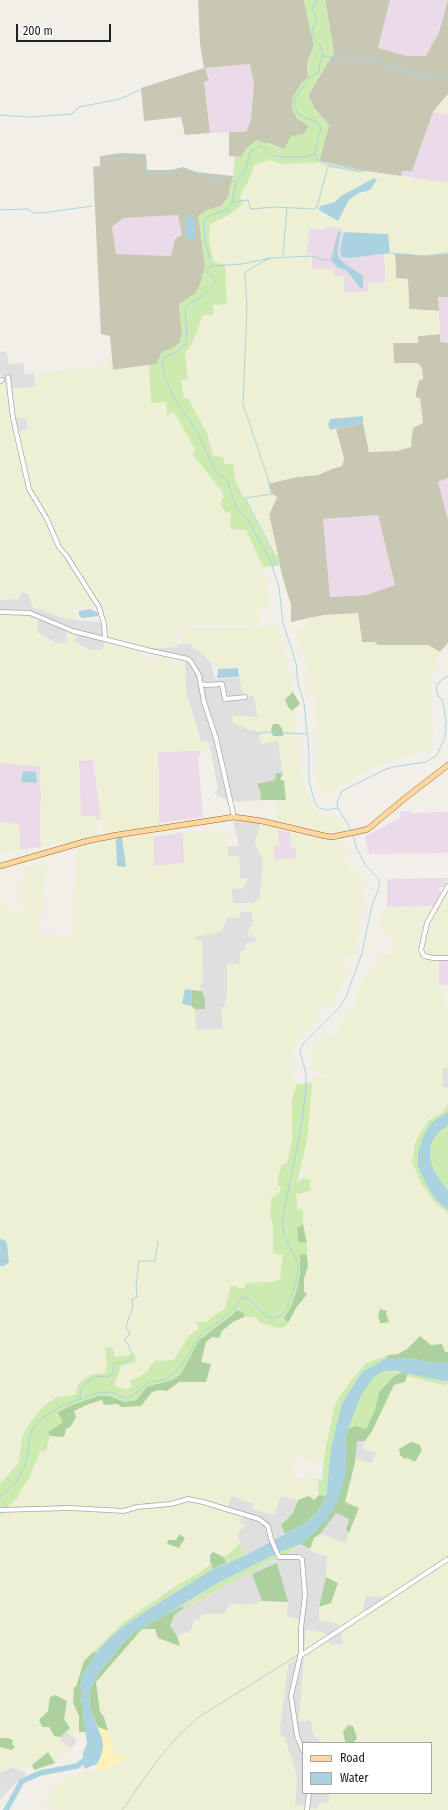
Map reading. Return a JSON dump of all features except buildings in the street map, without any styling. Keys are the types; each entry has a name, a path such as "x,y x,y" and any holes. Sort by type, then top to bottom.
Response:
{"main road":[{"path":"0,866 107,837 234,817 262,821 324,836 332,837 344,835 368,829 448,765"}],"street":[{"path":"8,377 13,418 29,489 47,519 59,547 66,555 99,607 104,624 105,638"},
{"path":"0,612 30,613 73,631 188,659 195,667 201,684 204,702 216,738 234,817"},
{"path":"201,684 207,686 222,684 225,699 245,697"},
{"path":"448,886 427,923 421,950 424,956 433,958 448,958"},
{"path":"0,1510 70,1508 124,1511 137,1507 171,1504 188,1499 204,1502 259,1519 268,1526 271,1539 279,1556 302,1559 305,1595 301,1628 300,1656 293,1684 292,1696 296,1736 302,1749"},
{"path":"300,1656 448,1559"},
{"path":"308,1810 309,1794"}],"shaded area":[{"path":"198,0 304,0 314,46 307,63 308,77 293,97 292,108 297,118 309,126 304,134 284,149 268,143 246,149 241,157 229,156 229,132 246,132 251,120 254,84 250,64 205,68 209,80 204,82 210,133 185,135 181,117 144,121 141,88 204,68 200,43"},
{"path":"325,0 390,0 378,48 407,56 426,56 439,32 448,0 448,94 433,112 412,171 402,171 401,176 365,171 319,161 329,125 314,108 308,95 334,53"},
{"path":"390,0 448,0 439,32 426,56 407,56 378,48"},
{"path":"251,64 254,84 251,120 246,132 210,133 204,81 209,80 205,68"},
{"path":"448,94 448,114 433,112"},
{"path":"433,112 448,114 448,183 401,176 401,171 412,171"},
{"path":"121,153 146,154 147,170 171,170 183,167 196,172 233,176 228,197 221,206 207,210 205,268 200,285 195,294 179,304 182,334 180,342 173,348 162,352 157,364 113,370 110,336 101,334 93,167 100,166 100,156","holes":["178,215 182,235 175,239 171,256 116,254 112,227 123,218"]},
{"path":"270,160 280,164 318,163 319,161 365,171 448,183 448,253 424,256 395,253 396,278 408,279 409,309 439,311 440,334 418,336 418,343 393,343 394,363 418,363 422,368 423,379 419,380 415,397 420,398 423,423 413,428 411,447 397,451 369,452 363,416 330,430 336,429 344,459 342,466 318,475 297,477 268,484 271,493 277,497 269,515 278,555 273,552 235,480 233,464 225,464 213,456 207,433 184,399 181,380 188,379 185,353 192,344 203,315 213,305 227,303 209,241 210,224 229,215 242,201 240,196 249,180 254,165","holes":["377,180 370,190 359,193 349,200 338,221 319,210 320,206 335,202 341,196 367,181","326,226 341,228 344,232 388,234 390,252 384,253 386,282 369,283 368,292 344,293 344,276 334,276 333,269 312,269 312,253 306,255 309,228 326,229"]},
{"path":"178,215 182,235 175,239 171,256 115,254 112,227 123,218"},
{"path":"326,226 341,228 344,232 340,249 341,257 350,258 384,253 386,282 368,292 344,293 334,276 333,269 312,269 311,253 306,256 309,228 325,229"},
{"path":"395,253 424,256 448,254 448,297 438,297 439,311 409,309 408,280 396,278"},
{"path":"438,297 448,297 448,343 440,342"},
{"path":"440,334 440,342 448,343 448,478 438,482 448,520 448,643 440,652 428,645 378,645 374,642 362,642 358,613 324,615 291,622 291,605 283,579 269,514 277,497 271,494 268,483 297,477 318,475 339,466 344,459 336,429 363,423 369,452 413,428 416,391 419,380 423,379 418,363 394,363 393,342 418,343 418,336","holes":["378,515 395,585 366,595 330,597 323,519"]},
{"path":"6,351 9,364 23,363 25,374 34,373 36,387 10,389 8,377 2,380 0,370 0,352"},
{"path":"111,358 113,370 149,365 151,403 166,402 168,415 174,412 195,449 193,455 221,490 231,510 246,530 263,565 270,607 257,612 260,624 240,626 203,625 176,627 177,647 149,648 148,650 124,640 106,636 101,607 85,584 93,606 75,610 75,620 66,619 33,607 28,594 21,592 19,599 0,600 0,381 8,377 10,389 36,387 34,373 103,367","holes":["13,418 26,418 28,429 17,432"]},
{"path":"13,418 26,418 28,429 17,432"},
{"path":"448,478 448,520 438,481"},
{"path":"378,515 395,585 366,595 330,597 323,519"},
{"path":"21,592 28,594 33,607 66,619 105,623 106,641 102,650 90,650 75,642 67,631 67,643 56,643 38,633 28,616 0,615 0,600 7,600"},
{"path":"358,613 362,642 374,642 378,645 428,645 440,652 430,681 433,734 430,748 365,771 328,793 320,794 317,783 319,747 315,695 310,694 310,674 295,630 307,627 306,618"},
{"path":"0,615 28,616 37,619 38,633 56,643 67,643 66,631 76,635 75,642 90,650 102,650 106,641 145,654 147,665 158,665 159,657 170,660 170,663 185,665 186,692 201,741 209,742 210,750 158,752 159,823 155,826 103,835 93,759 79,761 81,816 96,816 98,835 41,847 40,766 0,763"},
{"path":"274,624 281,633 281,642 290,675 293,692 285,699 288,707 295,714 298,742 298,763 310,804 317,814 336,815 345,831 321,832 302,825 277,821 276,800 285,800 280,779 283,773 278,741 261,744 259,731 247,729 232,722 233,716 258,717 254,696 244,697 238,668 218,669 203,653 189,644 182,644 182,629 240,629"},
{"path":"177,644 189,644 203,654 211,663 215,679 240,678 244,696 254,695 258,717 233,716 247,729 259,731 278,741 283,773 276,774 275,780 261,790 261,800 238,802 222,798 214,793 218,789 209,742 201,741 186,692 185,657 148,650 149,648 177,647"},
{"path":"201,750 198,759 203,817 159,823 158,752"},
{"path":"93,759 101,820 97,820 96,816 81,816 79,761"},
{"path":"0,763 40,766 41,847 20,850 19,824 0,822"},
{"path":"401,811 411,811 411,813 448,812 448,853 369,854 365,836 400,818"},
{"path":"245,820 261,823 255,843 263,860 260,898 254,903 233,903 231,889 247,879 240,878 239,856 228,856 228,846 239,846 233,822"},
{"path":"0,822 19,824 20,850 0,854"},
{"path":"261,823 277,830 279,845 273,846 275,861 297,858 296,848 291,848 290,832 311,838 336,842 349,851 344,857 344,862 348,867 358,868 364,898 353,956 344,957 343,962 348,964 337,999 326,1009 321,1005 318,1009 319,1014 315,1021 300,1034 290,1056 291,1077 296,1078 297,1084 292,1099 292,1140 280,1192 271,1198 270,1216 273,1226 273,1252 283,1255 280,1279 245,1288 231,1286 225,1308 199,1328 181,1347 174,1360 155,1361 149,1370 140,1377 130,1380 133,1386 127,1390 114,1386 121,1366 126,1366 136,1362 107,1364 105,1373 90,1375 78,1384 75,1395 57,1397 43,1406 26,1429 22,1438 19,1462 0,1484 0,904 8,904 8,909 22,911 24,867 46,864 39,935 72,936 77,848 117,838 116,840 125,849 122,837 153,834 154,866 184,863 183,832 224,830 228,846 228,856 239,856 240,877 248,879 243,888 231,889 233,903 241,903 239,918 227,918 223,929 213,934 196,936 197,940 202,940 203,983 199,985 202,991 185,989 182,1004 191,1006 195,1009 196,1030 223,1029 221,1008 225,1007 227,992 227,964 239,964 240,951 245,950 246,943 256,942 256,937 248,936 249,927 253,925 252,912 245,912 246,903 254,903 260,898 263,860 255,843"},
{"path":"277,830 290,832 291,848 296,848 297,858 275,861 273,846 279,845"},
{"path":"183,832 185,863 154,866 153,837"},
{"path":"448,878 445,887 439,888 438,890 442,892 435,906 387,907 387,879"},
{"path":"446,895 448,895 448,956 424,954 423,949 428,923"},
{"path":"433,907 425,921 420,952 422,956 429,960 438,960 438,985 443,986 443,1003 448,1003 448,1068 443,1068 442,1087 448,1088 448,1104 443,1112 429,1120 434,1202 448,1213 448,1352 416,1339 407,1349 398,1354 388,1355 366,1363 359,1369 335,1404 324,1464 295,1457 290,1467 297,1469 294,1476 308,1479 310,1476 318,1479 319,1495 314,1500 309,1496 298,1500 281,1496 274,1515 252,1509 254,1504 231,1496 227,1509 243,1514 240,1523 245,1525 237,1534 240,1543 224,1557 213,1553 210,1561 211,1564 199,1573 177,1585 165,1585 164,1594 162,1597 124,1622 84,1661 76,1684 75,1711 79,1716 79,1732 72,1736 66,1732 70,1728 50,1697 48,1711 39,1720 42,1727 49,1727 54,1736 60,1737 61,1741 71,1749 65,1756 59,1755 55,1763 48,1752 32,1765 22,1770 13,1767 0,1773 0,1515 18,1497 28,1480 40,1452 46,1451 50,1436 64,1437 66,1428 71,1426 74,1411 102,1400 104,1405 118,1404 140,1406 152,1392 159,1390 167,1391 179,1382 206,1382 201,1362 206,1342 212,1337 219,1338 222,1331 233,1322 244,1317 255,1317 288,1323 296,1308 304,1300 304,1279 308,1266 303,1211 298,1209 296,1193 310,1180 303,1178 304,1172 300,1171 307,1141 312,1076 330,1079 311,1069 312,1051 316,1042 328,1035 338,1036 340,1021 346,1022 346,1014 348,1010 354,1011 357,996 364,977 370,968 375,965 379,954 392,955 393,935 379,933 380,917 383,912 386,911 386,908"},
{"path":"240,912 252,912 253,925 248,936 256,937 255,942 245,950 240,965 227,964 227,992 225,1007 221,1008 223,1029 195,1030 195,1009 205,1009 205,1000 199,985 203,983 202,941 196,940 196,936 213,934 223,929 227,918 239,918"},
{"path":"448,960 448,985 439,985 439,961"},
{"path":"443,1068 448,1068 448,1088 442,1087"},
{"path":"407,1376 443,1385 448,1384 448,1810 316,1810 55,1810 46,1804 52,1793 62,1781 77,1774 109,1768 129,1756 115,1756 104,1717 100,1712 95,1682 142,1629 155,1629 180,1645 177,1636 191,1631 195,1619 200,1619 203,1614 225,1614 230,1604 247,1605 262,1601 288,1602 286,1617 302,1619 300,1645 305,1644 306,1629 325,1633 330,1645 343,1644 341,1629 338,1624 319,1620 319,1607 331,1603 338,1583 326,1577 327,1556 310,1549 314,1538 320,1534 346,1543 349,1529 353,1525 359,1508 345,1503 355,1458 371,1463 376,1453 363,1449 365,1441 372,1431 394,1385 405,1382","holes":["365,1596 390,1597 365,1613 363,1609","304,1654 299,1721 311,1720 313,1734 322,1742 432,1742 432,1794 329,1794 329,1802 318,1804 316,1810 307,1806 295,1805 297,1780 295,1769 285,1738 281,1736 280,1730 288,1664"]},
{"path":"357,1441 365,1441 363,1449 377,1453 371,1464 355,1458"},
{"path":"231,1496 254,1504 252,1508 273,1514 281,1496 298,1500 293,1513 281,1525 285,1534 244,1556 237,1534 245,1525 240,1523 226,1509"},
{"path":"336,1513 349,1519 346,1530 349,1533 346,1544 320,1534"},
{"path":"300,1544 313,1552 327,1556 326,1577 319,1607 319,1620 338,1623 341,1629 343,1645 330,1645 328,1638 306,1629 305,1644 300,1645 286,1617 288,1602 252,1574 262,1601 247,1605 230,1604 225,1614 203,1614 200,1619 195,1619 191,1631 177,1636 170,1626 175,1614 184,1608 279,1557 284,1557"},
{"path":"365,1596 391,1596 365,1613 363,1609"},
{"path":"305,1653 299,1721 311,1720 313,1734 322,1742 302,1742 302,1794 329,1794 330,1802 316,1810 307,1806 295,1805 297,1780 279,1730 288,1664"},
{"path":"66,1732 77,1740 71,1749 61,1741 60,1737"},
{"path":"13,1767 27,1773 0,1801 0,1773"}],"green space":[{"path":"304,0 325,0 334,53 308,95 314,108 329,125 319,161 318,163 280,164 270,160 254,165 249,180 240,196 243,204 229,215 210,224 209,241 214,262 225,265 227,304 213,305 213,315 203,315 192,344 185,353 188,379 181,380 184,398 188,398 207,433 213,456 223,457 225,464 233,464 235,480 272,552 278,555 280,565 263,567 246,530 230,529 231,511 226,513 221,506 221,501 224,497 221,490 193,455 195,449 174,412 167,415 166,402 151,403 149,365 157,364 162,352 173,348 180,342 182,334 179,304 195,294 200,285 205,268 198,216 207,210 221,206 228,197 233,176 235,157 241,157 246,149 256,140 284,149 291,136 304,134 309,126 297,118 292,108 293,97 308,77 307,63 314,46"},
{"path":"293,692 300,704 292,711 288,707 285,699"},
{"path":"273,724 278,724 282,728 283,736 273,736 271,729"},
{"path":"276,773 283,773 280,779 284,781 286,800 261,800 260,790 257,784 275,780"},
{"path":"192,990 202,991 205,1000 205,1009 195,1009 191,1006"},
{"path":"312,1083 307,1141 297,1183 303,1178 310,1180 310,1191 296,1194 298,1209 303,1210 303,1224 297,1228 298,1242 307,1243 307,1255 300,1254 300,1274 297,1289 291,1307 284,1318 288,1323 284,1327 278,1328 261,1323 255,1317 244,1317 244,1313 237,1310 199,1340 181,1374 172,1380 147,1387 136,1400 125,1402 109,1396 73,1405 62,1418 63,1422 48,1432 50,1436 46,1451 40,1452 28,1480 18,1497 0,1515 0,1484 19,1462 22,1438 26,1429 43,1406 57,1397 75,1395 78,1384 90,1375 105,1373 107,1364 105,1348 112,1347 115,1357 135,1354 136,1362 121,1366 114,1386 127,1390 132,1386 130,1380 140,1377 149,1370 148,1368 155,1361 174,1360 188,1337 199,1328 196,1322 206,1322 225,1308 231,1286 244,1288 246,1283 271,1282 280,1279 283,1255 273,1253 273,1226 270,1216 271,1198 280,1192 281,1187 277,1185 279,1174 282,1165 287,1163 292,1140 292,1099 297,1084"},
{"path":"448,1104 448,1112 445,1114 418,1167 427,1186 437,1201 448,1210 448,1213 434,1202 422,1185 412,1162 415,1143 421,1132 429,1120 443,1112"},
{"path":"448,1125 448,1191 434,1171 430,1157 431,1144 437,1134"},
{"path":"303,1224 307,1243 298,1242 297,1228"},
{"path":"300,1254 307,1255 308,1266 304,1279 304,1292 307,1294 296,1308 288,1323 284,1318 291,1307 297,1289 300,1274"},
{"path":"380,1309 387,1311 386,1314 389,1321 386,1323 380,1323 378,1315"},
{"path":"237,1310 244,1313 244,1317 233,1322 222,1331 219,1338 212,1337 206,1342 201,1362 211,1364 206,1382 179,1382 167,1391 159,1390 152,1392 141,1406 121,1407 118,1404 104,1405 102,1400 89,1404 74,1411 76,1417 71,1426 66,1429 64,1437 50,1436 48,1432 63,1422 58,1412 98,1396 109,1396 125,1402 136,1400 147,1387 172,1380 181,1374 199,1340"},
{"path":"420,1336 431,1345 442,1344 445,1352 448,1352 448,1362 429,1362 409,1358 387,1358 388,1355 398,1354 407,1349"},
{"path":"388,1355 387,1358 362,1372 342,1403 331,1448 326,1496 319,1495 318,1479 322,1480 325,1451 335,1404 352,1379 366,1363"},
{"path":"382,1371 403,1372 394,1376 379,1392 375,1410 366,1429 356,1426 348,1429 360,1395 374,1377"},
{"path":"403,1372 408,1373 405,1382 394,1385 372,1431 365,1441 357,1441 355,1463 345,1502 359,1508 349,1533 346,1530 349,1519 336,1513 320,1534 314,1538 310,1549 300,1544 317,1530 347,1450 345,1441 348,1429 356,1426 366,1429 375,1410 379,1392 394,1376"},
{"path":"408,1373 448,1381 448,1384 443,1385 407,1376"},
{"path":"411,1442 419,1444 422,1450 415,1462 407,1458 405,1459 400,1455 399,1449"},
{"path":"319,1495 326,1496 319,1510 306,1523 285,1534 281,1525 293,1513 298,1500 309,1496 314,1500"},
{"path":"179,1534 185,1538 179,1548 167,1544 168,1540 176,1540"},
{"path":"240,1543 244,1556 226,1563 224,1557"},
{"path":"300,1544 284,1557 279,1557 184,1608 182,1606 218,1583 276,1554"},
{"path":"213,1552 224,1557 226,1563 213,1569 210,1561 210,1555"},
{"path":"277,1563 288,1602 262,1601 252,1574"},
{"path":"211,1564 213,1569 124,1626 108,1639 97,1652 92,1653 124,1622 177,1585 199,1573"},
{"path":"326,1577 338,1583 331,1603 319,1607"},
{"path":"182,1606 184,1608 175,1614 170,1626 177,1636 180,1646 158,1638 155,1629 142,1629 96,1682 100,1712 104,1717 108,1731 98,1727 90,1709 89,1691 99,1672 134,1632"},
{"path":"97,1652 82,1676 80,1687 83,1694 80,1701 84,1709 83,1717 86,1732 79,1732 79,1716 73,1703 74,1687 76,1687 84,1661 92,1653"},
{"path":"55,1695 67,1701 64,1719 70,1728 60,1737 54,1736 49,1727 42,1727 39,1720 48,1711 50,1697"},
{"path":"348,1725 353,1726 357,1738 354,1742 347,1742 345,1741 343,1732"},
{"path":"0,1738 13,1740 12,1744 15,1747 12,1750 0,1747"},
{"path":"48,1752 55,1763 34,1770 32,1765"}],"sand":[{"path":"98,1727 108,1731 115,1756 130,1756 109,1768 96,1771 97,1764 101,1756 102,1738"}],"water":[{"path":"374,178 377,180 370,190 359,193 349,200 338,221 319,210 320,206 335,202 341,196"},
{"path":"185,216 195,217 196,237 187,239 185,232"},
{"path":"338,231 341,232 338,246 338,256 343,262 363,276 363,288 361,289 346,270 338,268 331,260"},
{"path":"344,232 388,234 390,253 350,258 341,257 340,249"},
{"path":"363,416 363,423 330,430 328,424 331,419"},
{"path":"90,609 98,613 98,616 82,618 79,615 79,611"},
{"path":"238,668 239,677 217,678 218,669"},
{"path":"23,771 36,772 37,783 21,782"},
{"path":"122,837 126,867 117,866 116,840 117,838"},
{"path":"185,989 192,990 191,1006 182,1004"},
{"path":"448,1112 448,1125 437,1134 431,1144 430,1157 434,1171 448,1191 448,1210 437,1201 427,1186 418,1167 418,1152 423,1137 431,1123"},
{"path":"0,1239 5,1240 7,1244 9,1262 4,1266 0,1266"},
{"path":"387,1358 409,1358 429,1362 448,1362 448,1381 396,1371 383,1371 374,1377 361,1395 348,1429 345,1441 347,1450 345,1477 339,1497 332,1512 317,1530 300,1544 276,1554 218,1583 164,1616 134,1632 126,1640 99,1672 89,1691 90,1709 102,1738 103,1747 97,1764 84,1769 83,1753 87,1743 83,1717 84,1709 80,1701 83,1694 80,1687 82,1676 97,1652 108,1639 124,1626 157,1604 213,1569 244,1556 306,1523 319,1510 326,1496 331,1448 342,1403 362,1372"}],"waterway":[{"path":"210,260 205,242 204,222 206,217 228,209 232,202 237,181 246,170 250,152 259,146 264,148 271,155 280,157 306,157 314,154 321,128 318,122 298,114 295,107 295,98 308,79 319,72 320,62 323,56 320,45 312,37 313,27 318,22 312,9 317,0"},
{"path":"324,56 369,60 418,75 448,80"},
{"path":"0,115 29,117 72,114 79,107 120,99 140,90"},
{"path":"314,154 319,161 326,164 365,171"},
{"path":"101,170 103,168 105,158 139,157 144,161 146,173 160,175 182,170 236,182"},
{"path":"232,202 248,200 251,209 274,207 314,209 317,207 328,166 362,172"},
{"path":"0,210 27,209 34,213 42,213 92,206"},
{"path":"283,255 287,208"},
{"path":"390,253 424,256 448,253"},
{"path":"211,266 242,264 270,258 312,256 323,260 331,260"},
{"path":"270,258 245,272 247,309 243,404 273,494 245,498 273,552 275,565 273,566"},
{"path":"211,265 206,272 212,276 215,283 203,296 187,305 185,309 187,339 185,344 177,352 164,357 162,364 165,378 175,400 197,431 215,471 227,480 236,507 248,520 270,560 279,587 283,623 296,663 298,684 304,703 309,752 309,781 315,803 319,808 327,810 338,808 351,830"},
{"path":"338,808 337,802 342,791 384,770 393,767 426,762 437,755 445,737 446,721 442,700 438,696 436,687 440,681 448,676"},
{"path":"257,734 264,732 306,734"},
{"path":"0,1497 16,1483 25,1466 31,1432 42,1418 62,1406 97,1393 111,1392 124,1398 132,1396 149,1382 165,1380 183,1363 204,1331 219,1322 236,1306 242,1297 248,1298 266,1316 273,1319 286,1311 296,1283 298,1270 298,1263 284,1235 282,1221 301,1128 306,1088 306,1074 300,1051 303,1044 339,1008 346,997 362,953 372,905 379,888 379,879 366,866 357,849 353,835"},
{"path":"80,1399 81,1388 95,1376 108,1377 113,1373 114,1364 127,1362 131,1359 132,1354 128,1344 125,1341 125,1338 130,1335 126,1326 133,1307 132,1299 137,1297 136,1286 139,1261 155,1261 158,1241"},
{"path":"142,1505 154,1503"},
{"path":"3,1508 63,1506 105,1508"},
{"path":"122,1810 159,1758 179,1735 199,1717 298,1655"},
{"path":"6,1810 22,1781 40,1773 77,1766 89,1757"}]}
